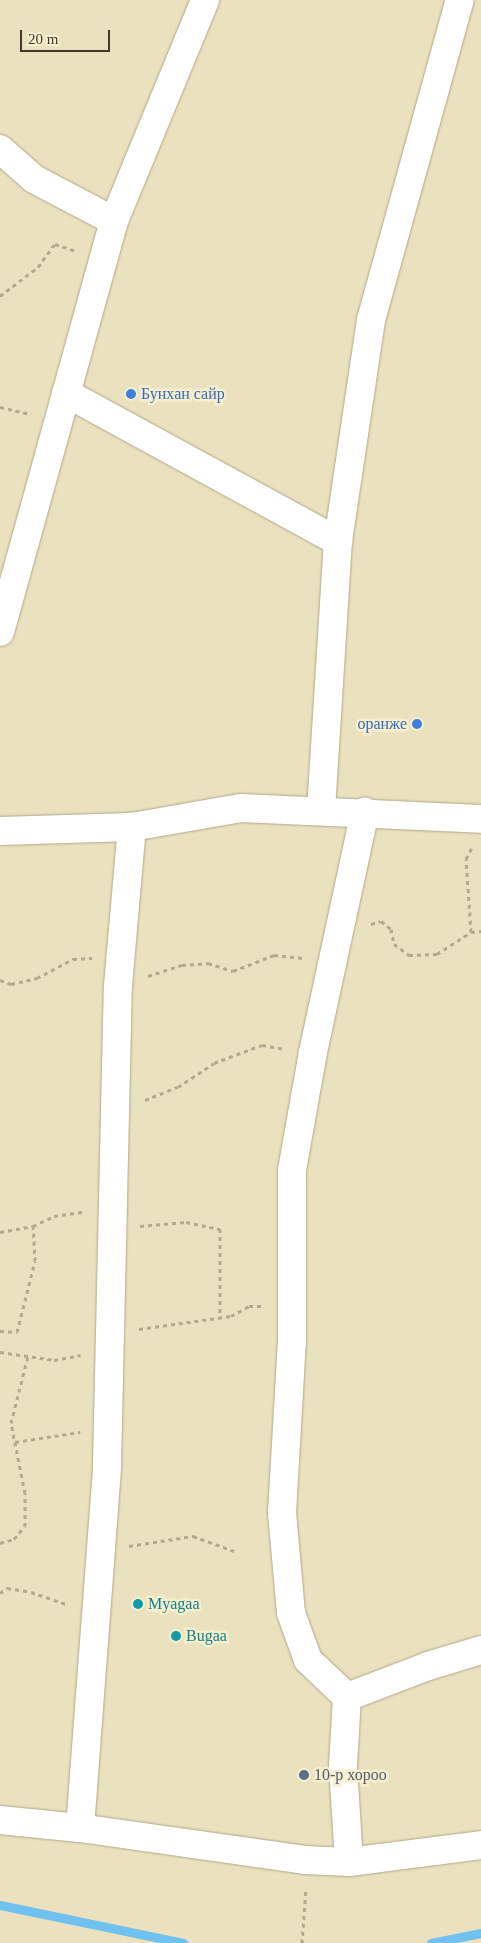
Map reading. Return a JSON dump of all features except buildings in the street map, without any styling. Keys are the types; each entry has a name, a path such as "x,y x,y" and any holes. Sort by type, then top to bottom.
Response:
{"street":[{"path":"0,632 114,221 205,0"},
{"path":"321,810 338,542 371,320 460,0"},
{"path":"0,149 34,179 114,221"},
{"path":"66,393 338,542"},
{"path":"0,831 132,827 241,808 365,812 479,829"},
{"path":"349,1862 343,1766 347,1697 308,1660 291,1613 282,1513 292,1303 292,1170 313,1052 365,812"},
{"path":"80,1828 102,1538 108,1431 119,968 132,827"},
{"path":"347,1697 428,1666 481,1650"},
{"path":"0,1820 80,1828 305,1860 349,1862 481,1845"}],"path":[{"path":"0,296 38,267 55,244 105,256"},
{"path":"471,932 466,859 479,829"},
{"path":"366,928 380,921 391,929 394,944 409,955 437,954 471,932 481,931"},
{"path":"0,980 11,984 37,978 73,959 119,968 141,979 182,964 208,963 233,971 274,955 333,958"},
{"path":"169,1090 214,1064 262,1045 313,1052"},
{"path":"0,1232 33,1226 54,1216 186,1222 220,1229 220,1317"},
{"path":"0,1331 18,1332 36,1261 33,1226"},
{"path":"110,1320 137,1330 231,1316 249,1306 275,1308 292,1303"},
{"path":"0,1352 54,1360 110,1350"},
{"path":"0,1543 14,1539 25,1526 25,1493 11,1423 28,1356"},
{"path":"15,1442 54,1435 108,1431"},
{"path":"102,1538 131,1546 193,1536 234,1551"},
{"path":"0,1593 7,1588 31,1592 96,1612"},
{"path":"302,1943 306,1900"}],"waterway":[{"path":"0,1905 183,1943"},
{"path":"431,1943 481,1933"}],"place":[{"name":"Бунхан сайр","path":"131,394"},
{"name":"оранже","path":"417,724"},
{"name":"Myagaa","path":"138,1604"},
{"name":"Bugaa","path":"176,1636"},
{"name":"10-р хороо","path":"304,1775"}]}
